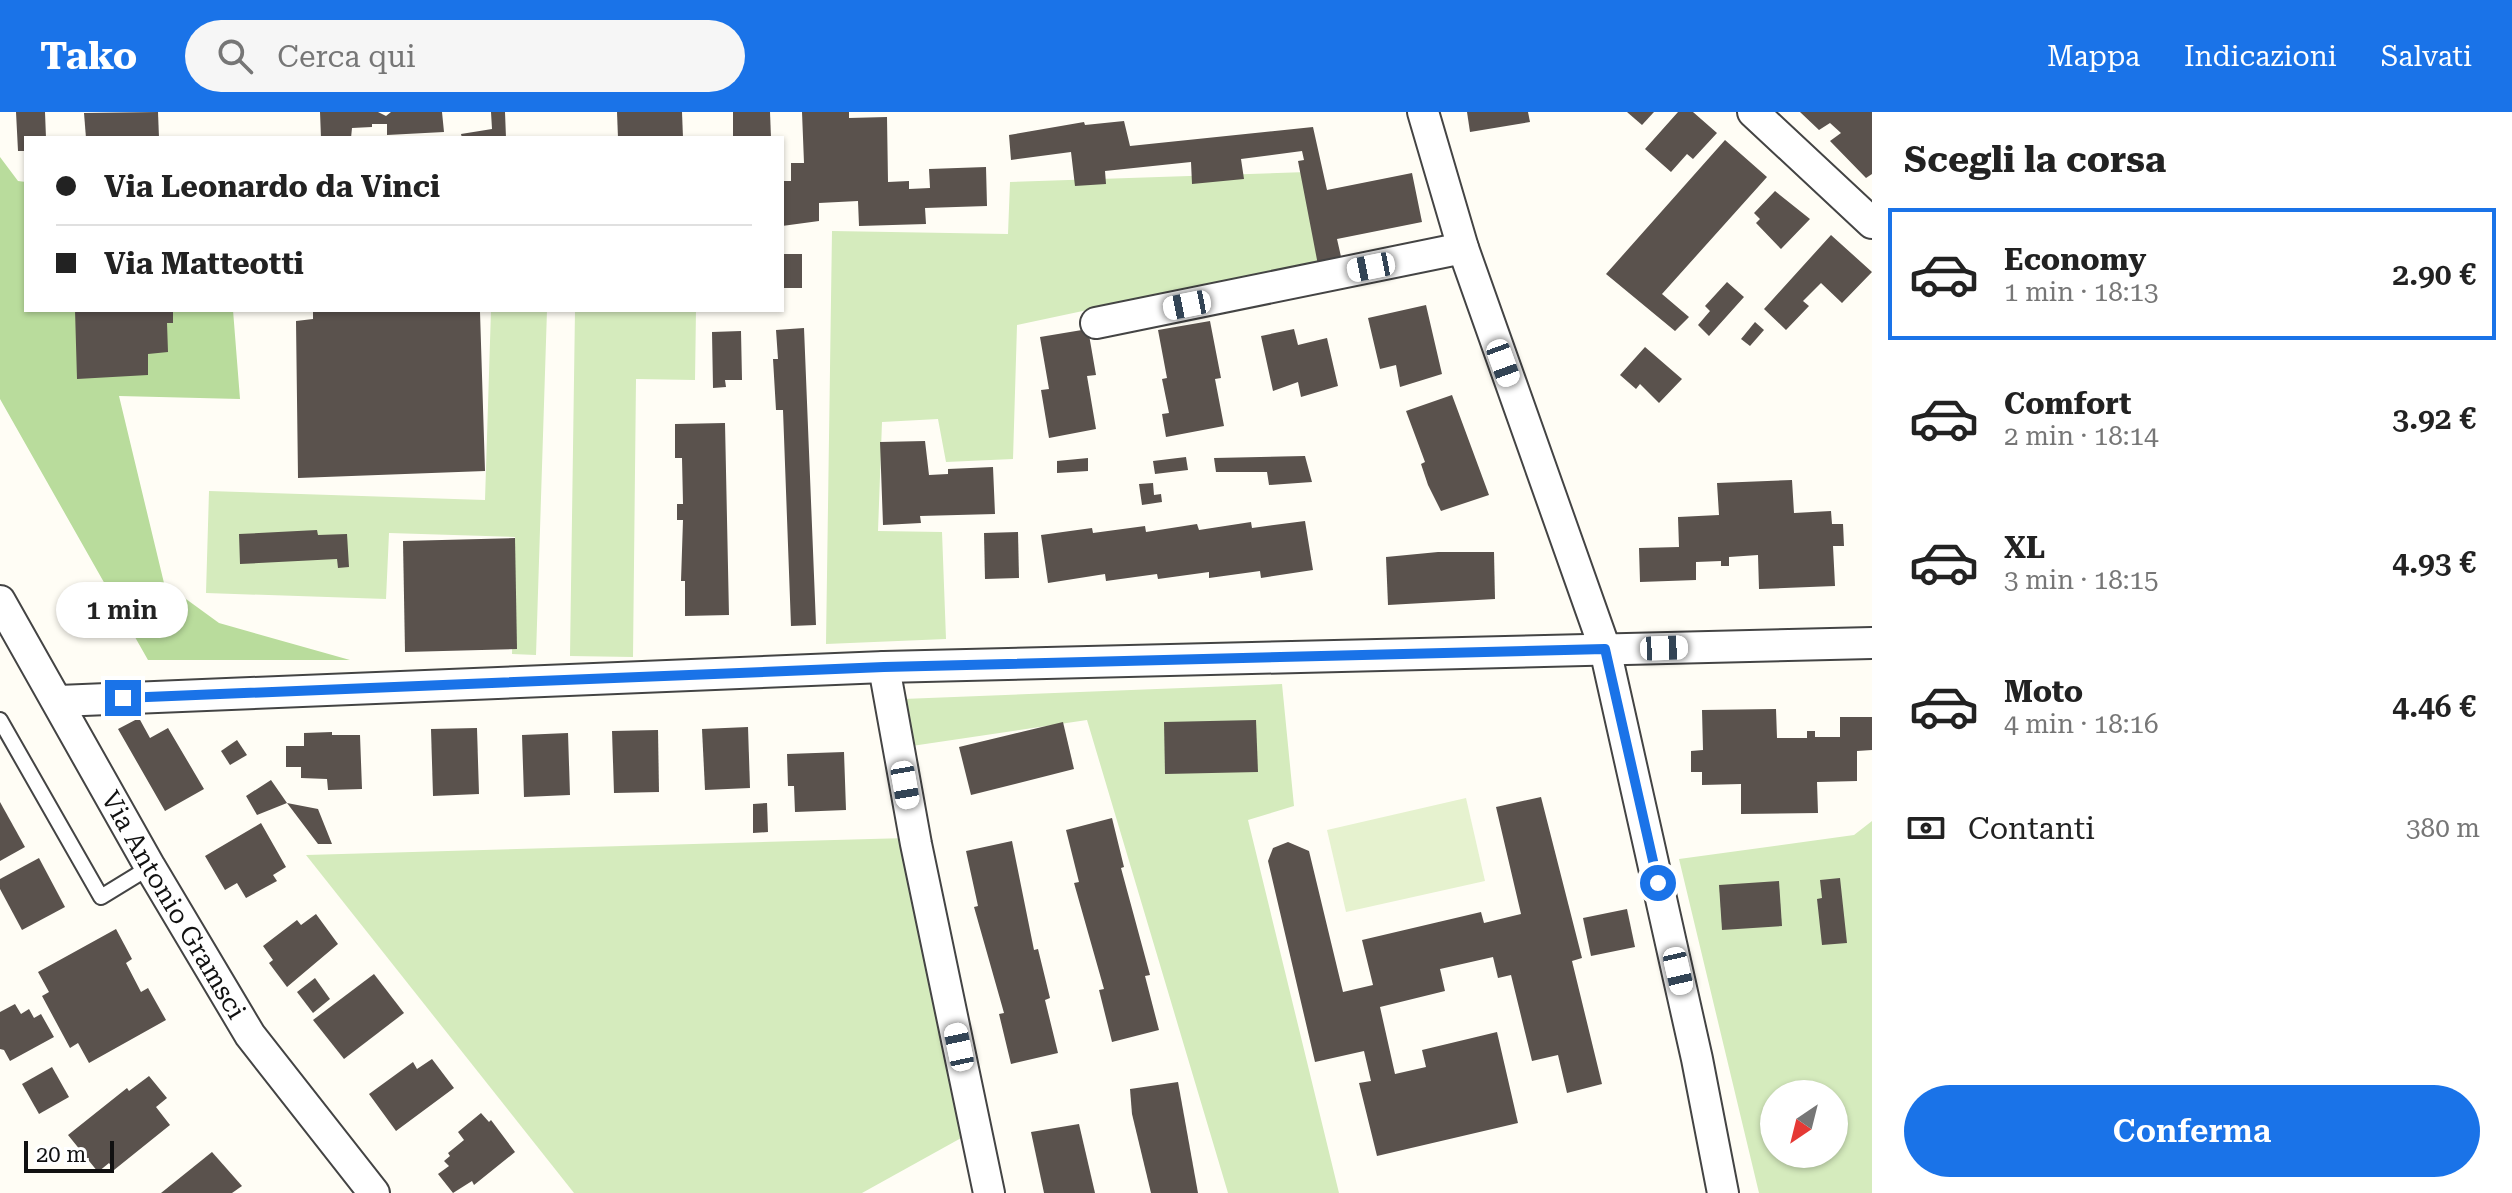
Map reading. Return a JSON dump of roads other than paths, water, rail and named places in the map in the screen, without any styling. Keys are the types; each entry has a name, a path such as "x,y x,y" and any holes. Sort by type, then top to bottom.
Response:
{"street":[{"path":"1423,112 1463,248 1605,649 1697,1059 1723,1193"},
{"path":"1753,112 1872,223"},
{"path":"1096,323 1463,248"},
{"name":"Via Antonio Gramsci","path":"0,601 150,867 250,1035 374,1193"},
{"path":"59,701 884,667 1872,643"},
{"path":"884,667 916,844 989,1193"}],"lane":[{"path":"0,720 101,897 150,867"}]}
